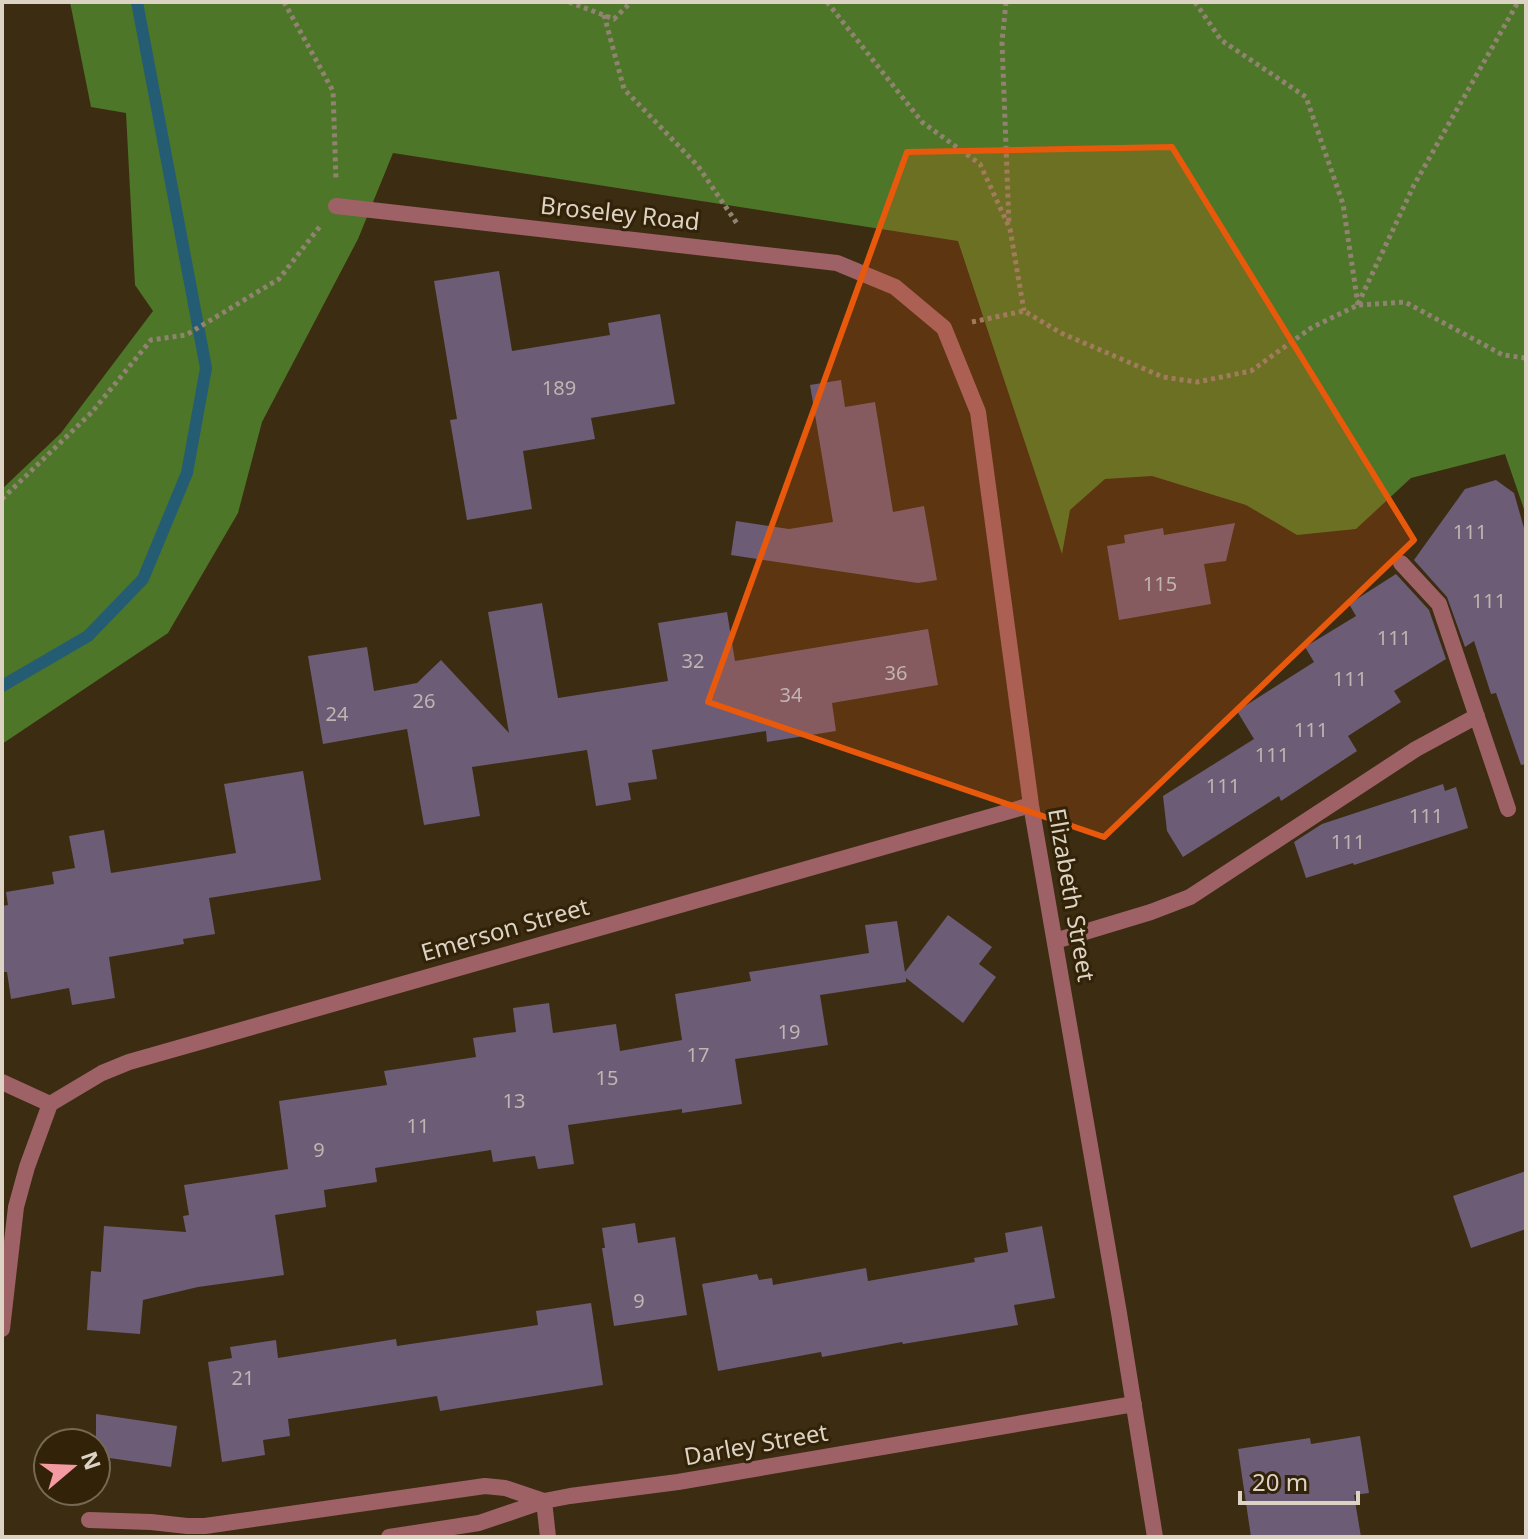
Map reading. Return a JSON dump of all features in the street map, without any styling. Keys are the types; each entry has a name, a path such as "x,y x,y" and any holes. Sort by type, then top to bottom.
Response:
{"street":[{"name":"Broseley Road","path":"336,206 837,263 895,287"},
{"name":"Elizabeth Street","path":"895,287 944,328 978,412 1031,805 1155,1537"},
{"path":"1401,563 1439,604 1508,809"},
{"path":"1055,941 1190,897 1365,781 1477,716"},
{"name":"Emerson Street","path":"50,1104 102,1073 129,1062 1031,805"},
{"path":"2,1082 50,1104 18,1198 2,1329"},
{"name":"Darley Street","path":"389,1537 479,1523 544,1501 592,1492 678,1482 1134,1404"},
{"path":"89,1520 205,1526 485,1486 505,1488 544,1501 548,1537"}],"path":[{"path":"2,499 92,412 151,340 186,335 279,279 336,206 333,91 284,2"},
{"path":"569,2 614,19 631,2"},
{"path":"827,2 922,122 980,164 1010,229"},
{"path":"1006,2 1002,42 1006,170 1010,229 1024,311"},
{"path":"1195,2 1221,40 1306,97 1343,204 1358,305"},
{"path":"1358,305 1414,185 1518,2"},
{"path":"604,15 624,89 698,166 759,254"},
{"path":"944,328 1024,311 1061,333 1163,377 1197,382 1251,371 1311,328 1358,305 1405,302 1503,355 1526,358"}],"highlighted area":[{"path":"1172,147 1414,540 1104,837 708,702 907,152"}],"green space":[{"path":"70,2 1526,2 1526,515 1505,454 1411,478 1356,529 1297,535 1246,505 1152,476 1105,479 1070,510 1062,554 958,241 393,153 358,239 262,422 238,513 168,633 2,744 2,489 61,433 153,311 135,285 126,113 91,107"}],"building":[{"path":"499,271 512,351 610,335 608,323 660,314 675,404 591,418 595,439 523,451 532,509 467,520 450,420 457,419 434,281"},
{"path":"841,380 845,407 875,402 893,512 924,506 937,580 918,583 731,555 736,521 789,529 833,522 810,385"},
{"path":"1496,480 1514,493 1526,535 1526,764 1521,765 1496,693 1491,694 1474,641 1465,647 1447,597 1414,560 1465,489"},
{"path":"1235,523 1226,561 1204,564 1211,604 1119,620 1107,546 1125,543 1124,535 1163,528 1164,535"},
{"path":"1396,574 1429,610 1446,659 1394,691 1401,702 1348,736 1357,751 1281,801 1279,796 1183,857 1167,831 1163,796 1254,739 1237,711 1314,662 1305,647 1356,616 1349,604"},
{"path":"542,603 558,698 668,681 658,623 727,612 735,661 928,629 938,685 832,703 836,731 767,742 766,731 652,750 657,779 628,783 631,800 596,806 587,750 472,767 480,816 424,825 407,729 323,744 308,656 367,647 374,691 417,683 441,660 509,733 488,612"},
{"path":"303,771 321,880 209,898 215,934 183,939 184,944 109,957 115,998 72,1005 69,988 11,999 7,972 2,972 2,906 8,905 6,892 54,884 52,872 75,868 69,836 104,830 111,873 236,853 224,784"},
{"path":"1443,784 1445,791 1456,787 1468,828 1306,878 1294,842 1322,824"},
{"path":"948,915 992,947 979,964 996,977 963,1023 906,978 906,982 820,995 828,1045 735,1059 742,1104 568,1125 574,1164 538,1169 535,1156 493,1162 491,1150 375,1168 377,1182 324,1190 326,1207 275,1215 284,1275 198,1287 143,1300 140,1334 87,1330 91,1271 101,1272 104,1226 186,1232 183,1216 189,1215 184,1185 288,1169 279,1101 387,1085 384,1071 476,1057 473,1038 516,1032 513,1008 549,1003 553,1033 616,1024 620,1051 682,1040 675,994 751,981 749,972 869,953 865,925 897,921 905,972"},
{"path":"1526,1171 1526,1229 1471,1248 1453,1196"},
{"path":"635,1223 638,1243 675,1237 687,1315 614,1326 602,1248 605,1248 602,1228"},
{"path":"1042,1226 1055,1298 1014,1305 1018,1325 822,1357 821,1352 718,1371 702,1284 757,1274 759,1280 772,1278 773,1285 866,1268 868,1281 975,1262 974,1258 1008,1252 1005,1233"},
{"path":"591,1303 603,1385 440,1411 437,1396 288,1419 290,1436 263,1440 265,1455 222,1462 208,1362 232,1358 230,1347 276,1340 278,1358 396,1339 397,1346 538,1325 536,1311"},
{"path":"96,1414 177,1426 171,1467 112,1458 112,1427 96,1427"},
{"path":"1360,1436 1369,1493 1354,1495 1361,1537 1251,1537 1238,1449 1310,1438 1311,1444"}],"waterway":[{"path":"2,686 88,636 143,579 187,473 206,368 137,2"}]}
